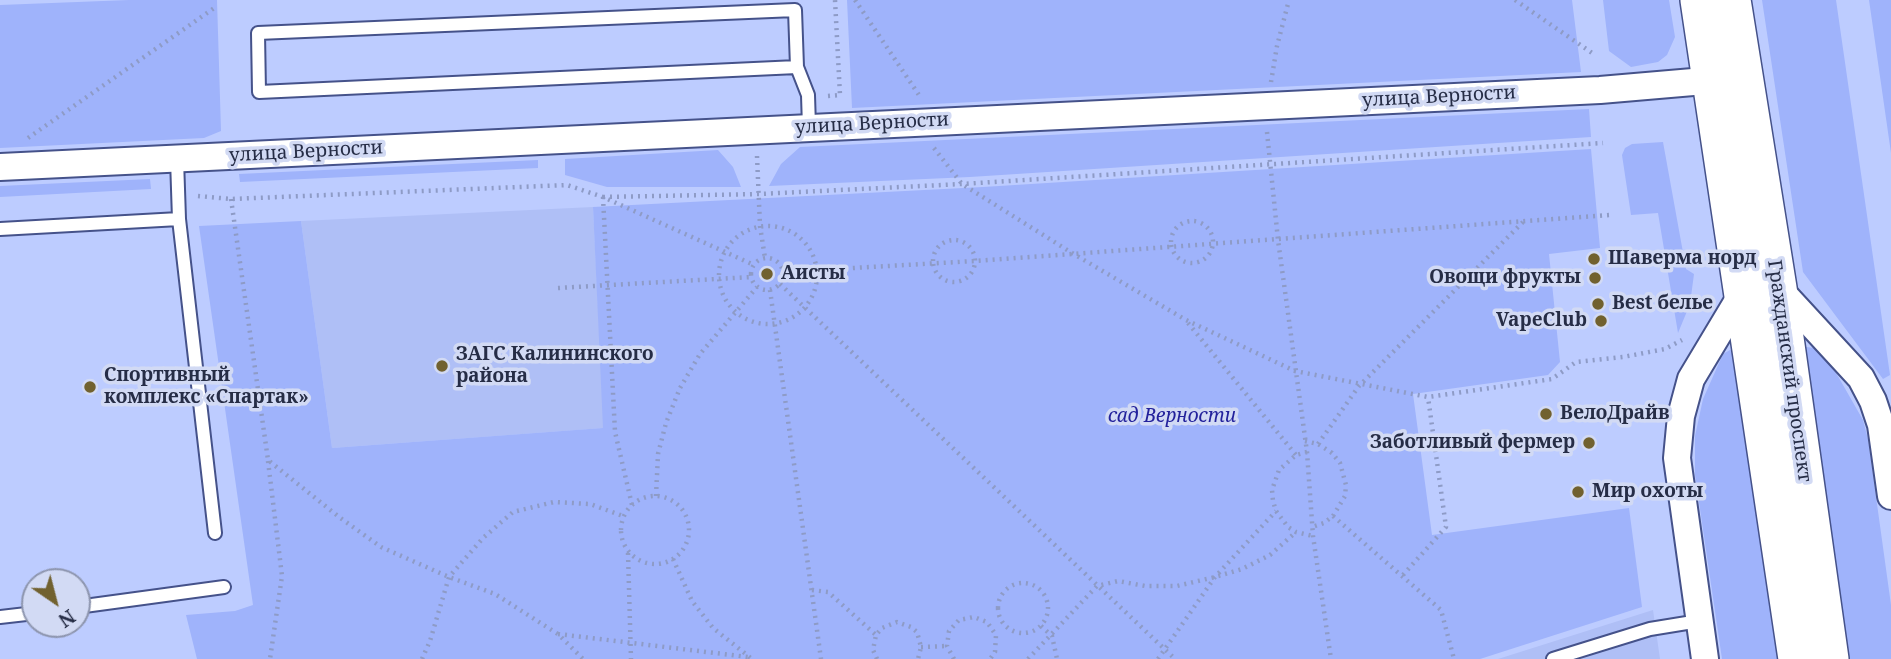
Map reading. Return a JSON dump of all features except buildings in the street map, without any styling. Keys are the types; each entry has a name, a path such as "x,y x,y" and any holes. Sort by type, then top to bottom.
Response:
{"main road":[{"name":"Гражданский проспект","path":"1699,0 1727,80 1778,288 1830,659"},
{"name":"Гражданский проспект","path":"1732,0 1727,80 1742,294 1797,659"}],"street":[{"name":"улица Верности","path":"0,167 1600,90 1727,80"},
{"path":"1778,288 1861,378 1881,425 1891,496"},
{"path":"1705,659 1677,458 1681,416 1691,379 1742,294"}],"lane":[{"path":"797,66 259,92 258,33 795,10 797,66 808,97 809,127"},
{"path":"177,159 179,219 215,533"},
{"path":"0,229 179,219"},
{"path":"91,605 224,587"},
{"path":"0,617 21,615"},
{"path":"1553,659 1650,629 1699,621"}],"path":[{"path":"808,97 840,95 835,0"},
{"path":"855,0 928,109"},
{"path":"1289,0 1266,105 1269,163 1307,452 1313,536 1331,659"},
{"path":"1515,0 1595,55"},
{"path":"24,141 217,6"},
{"path":"757,130 760,226 765,258"},
{"path":"929,141 962,184 1186,320 1295,371 1359,386 1428,397 1552,379 1576,362 1665,349 1684,339"},
{"path":"603,197 759,194 962,184 1603,143"},
{"path":"178,195 231,199 567,185 603,197 754,265"},
{"path":"603,197 615,432 632,505"},
{"path":"231,199 282,576 270,659"},
{"path":"783,272 834,271 1609,215"},
{"path":"1318,444 1359,386 1525,220"},
{"path":"1194,221 1206,226 1213,243 1204,260 1193,263 1176,257 1171,246 1176,228 1194,221"},
{"path":"760,226 780,227 798,236 811,251 817,270 814,289 805,307 790,318 773,324 753,322 736,312 727,302 718,278 725,251 739,234 760,226"},
{"path":"953,240 966,244 975,261 972,274 956,282 939,275 933,264 933,257 940,246 953,240"},
{"path":"765,258 776,261 783,272 780,284 769,290 757,287 751,277 754,265 765,258"},
{"path":"558,288 751,277"},
{"path":"780,284 1175,659"},
{"path":"656,496 658,454 666,423 680,388 700,354 757,287"},
{"path":"769,290 821,659"},
{"path":"1186,320 1296,455"},
{"path":"1403,575 1446,527 1428,397"},
{"path":"1305,441 1318,444 1332,453 1344,473 1345,496 1333,516 1312,527"},
{"path":"1307,452 1296,455 1279,470 1272,490 1276,511 1281,520 1296,532 1313,536"},
{"path":"268,460 381,547 495,594 558,634 583,659"},
{"path":"628,552 647,564 657,565 682,552 687,542 689,524 678,505 656,496 640,499 624,516 620,535 628,552 631,659"},
{"path":"422,659 449,577 483,538 513,512 554,502 590,504 624,516"},
{"path":"1158,659 1215,577 1276,511"},
{"path":"1333,516 1441,610 1454,659"},
{"path":"1028,659 1097,586 1118,581 1145,586 1177,586 1215,577 1242,569 1269,555 1296,532"},
{"path":"673,559 692,601 713,628 750,658"},
{"path":"1021,584 1036,587 1046,598 1048,614 1041,626 1021,633 1003,624 998,610 999,602 1007,589 1021,584"},
{"path":"812,590 828,592 876,635"},
{"path":"954,659 947,646 947,639 953,625 966,617 981,618 993,628 997,643 990,659"},
{"path":"877,659 873,650 876,635 889,624 905,624 917,632 922,647 918,659"},
{"path":"993,628 1003,624"},
{"path":"1041,626 1052,636 1057,659"},
{"path":"558,634 750,658"},
{"path":"922,647 947,646"}],"shaded area":[{"path":"593,207 604,428 332,448 301,221"},
{"path":"1653,610 1660,659 1498,659"}],"green space":[{"path":"217,0 221,131 204,138 0,148 0,5"},
{"path":"847,0 1572,0 1581,72 852,108"},
{"path":"1603,0 1669,0 1675,37 1667,55 1658,62 1631,67 1609,51"},
{"path":"1762,0 1836,0 1890,375 1883,379 1803,272"},
{"path":"1869,0 1891,0 1891,153"},
{"path":"1589,109 1591,137 970,177 769,186 781,164 800,147"},
{"path":"1663,142 1686,269 1694,274 1690,304 1678,333 1658,213 1631,215 1622,155 1625,148 1632,144"},
{"name":"сад Верности","path":"1591,149 1600,248 1549,254 1560,362 1548,375 1413,394 1432,535 1629,508 1642,607 1480,659 197,659 186,615 235,611 253,605 199,226 301,221 332,448 603,428 593,207 983,187"},
{"path":"718,150 733,167 741,187 607,187 565,175 565,159"},
{"path":"538,160 538,168 240,182 239,174"},
{"path":"150,179 151,189 0,197 0,186"},
{"path":"1806,347 1815,348 1831,364 1863,420 1868,439 1891,605 1891,659 1843,659 1799,354"},
{"path":"1730,350 1735,351 1782,659 1722,659 1695,475 1695,436 1703,399 1723,354"}],"place":[{"name":"Шаверма норд","path":"1594,259"},
{"name":"Аисты","path":"767,274"},
{"name":"Овощи фрукты","path":"1595,278"},
{"name":"Best белье","path":"1598,304"},
{"name":"VapeClub","path":"1601,321"},
{"name":"ЗАГС Калининского района","path":"442,366"},
{"name":"Спортивный комплекс «Спартак»","path":"90,387"},
{"name":"ВелоДрайв","path":"1546,414"},
{"name":"Заботливый фермер","path":"1589,443"},
{"name":"Мир охоты","path":"1578,492"}]}
